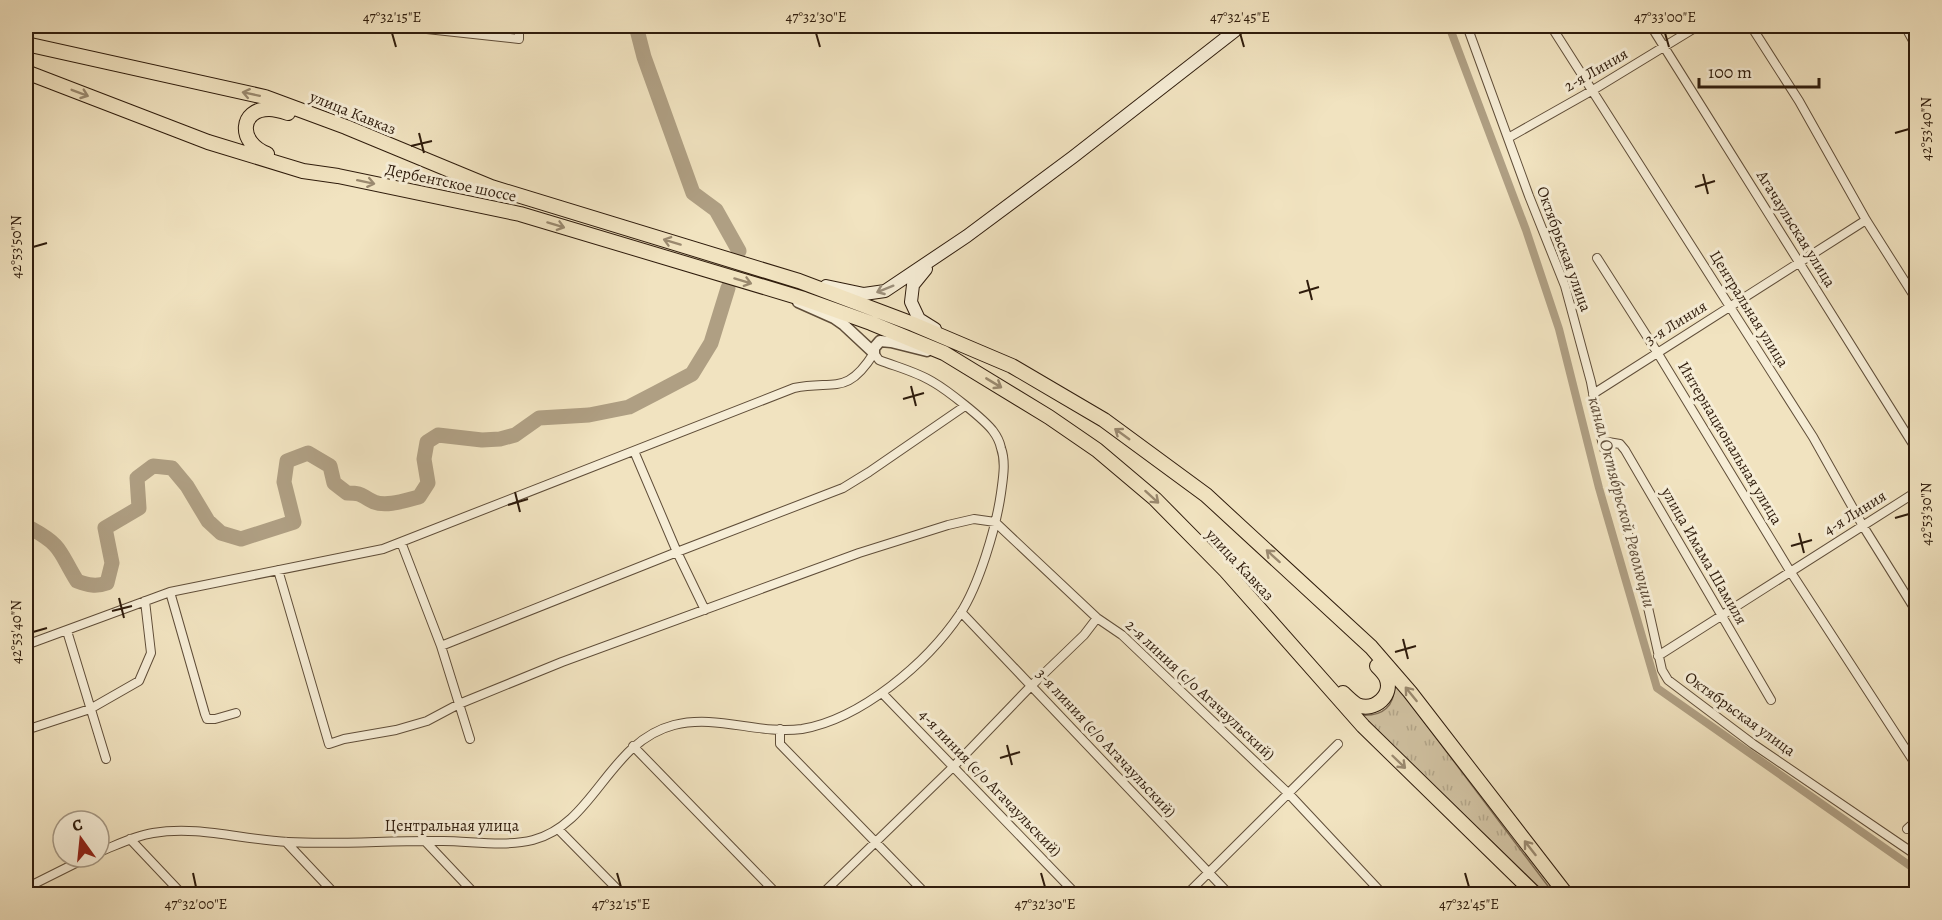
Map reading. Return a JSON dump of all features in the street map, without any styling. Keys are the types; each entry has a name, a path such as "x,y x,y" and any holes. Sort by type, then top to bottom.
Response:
{"highway":[{"name":"улица Кавказ","path":"26,44 265,97 346,127 491,188 799,281 913,324 1012,366 1104,420 1206,495 1317,596"},
{"name":"Дербентское шоссе","path":"26,72 208,142 303,171 338,176 520,214 769,288 872,323"},
{"path":"338,176 260,151 247,139 246,124 254,114 268,109 346,127"},
{"name":"улица Кавказ","path":"872,323 944,353 1049,417 1097,450 1155,499 1226,572 1363,726 1535,894"},
{"path":"1274,627 1354,704 1364,707 1381,702 1388,685 1386,676 1317,596"},
{"path":"1317,596 1371,647 1410,692 1566,894"}],"main road":[{"path":"799,281 864,294 885,291 935,259 1073,157 1240,26"},
{"path":"935,259 913,285 911,302 919,319 951,340"}],"street":[{"path":"399,26 519,39 519,26"},
{"name":"Октябрьская улица","path":"1467,26 1565,286 1593,394 1602,441 1645,594 1662,670 1668,680 1753,744 1917,855"},
{"name":"Центральная улица","path":"1551,26 1813,438 1863,526 1917,612"},
{"name":"Агачаульская улица","path":"1651,26 1917,449"},
{"name":"2-я Линия","path":"1508,138 1593,90 1698,26"},
{"path":"1751,26 1799,101 1866,220 1917,299"},
{"path":"1905,26 1917,46"},
{"name":"3-я Линия","path":"1593,394 1866,220"},
{"name":"Интернациональная улица","path":"1597,258 1658,352 1790,571 1917,765"},
{"path":"769,288 834,318 874,353"},
{"path":"26,645 170,592 383,549 794,388 807,385 831,386 854,378 864,370 874,353 874,348 880,341 944,353"},
{"name":"Центральная улица","path":"111,847 154,832 180,830 286,842 424,840 514,842 533,840 558,829 576,815 633,746 648,734 673,725 698,720 799,729 826,723 855,711 882,693 937,644 961,612 977,579 995,522 1004,469 1001,448 993,431 965,406 932,381 879,360 874,353"},
{"path":"441,646 843,488 965,406"},
{"name":"улица Имама Шамиля","path":"1602,441 1620,444 1625,450 1771,700"},
{"path":"634,451 677,552 705,610"},
{"name":"4-я Линия","path":"1658,656 1917,492"},
{"path":"278,570 329,744 427,721 459,704 562,662 859,553 974,519 995,522"},
{"name":"2-я линия (с/о Агачаульский)","path":"995,522 1097,618 1122,635 1289,794 1378,889"},
{"path":"401,542 441,646 470,739"},
{"path":"170,592 207,719 236,713"},
{"path":"26,730 90,709 139,681 151,653 145,601"},
{"name":"3-я линия (с/о Агачаульский)","path":"961,612 1229,894"},
{"path":"822,894 954,766 1084,635 1097,618"},
{"path":"67,631 106,759"},
{"name":"4-я линия (с/о Агачаульский)","path":"882,693 1076,894"},
{"path":"780,729 780,744 926,894"},
{"path":"1186,894 1338,744"},
{"path":"633,746 777,894"},
{"path":"1906,829 1917,821"},
{"path":"558,829 622,894"},
{"path":"130,839 182,894"},
{"path":"424,840 475,894"},
{"path":"286,842 335,894"},
{"path":"26,888 64,869"}],"green space":[{"path":"1394,682 1554,894 1546,894 1360,715 1375,714 1386,708 1393,698"}],"waterway":[{"path":"636,26 644,57 693,193 716,210 739,251"},
{"name":"канал Октябрьской Революции","path":"1449,26 1526,230 1559,329 1599,488 1657,688 1916,870"},
{"path":"26,535 32,529 50,540 77,581 99,585 107,583 112,563 105,528 139,508 137,478 153,466 172,468 187,486 208,521 221,533 241,539 294,522 284,482 287,461 308,453 330,466 334,483 347,493 360,494 374,502 385,504 419,497 428,483 424,459 427,442 438,435 482,440 500,439 515,435 539,418 589,415 629,407 692,374 711,343 728,288"}]}
